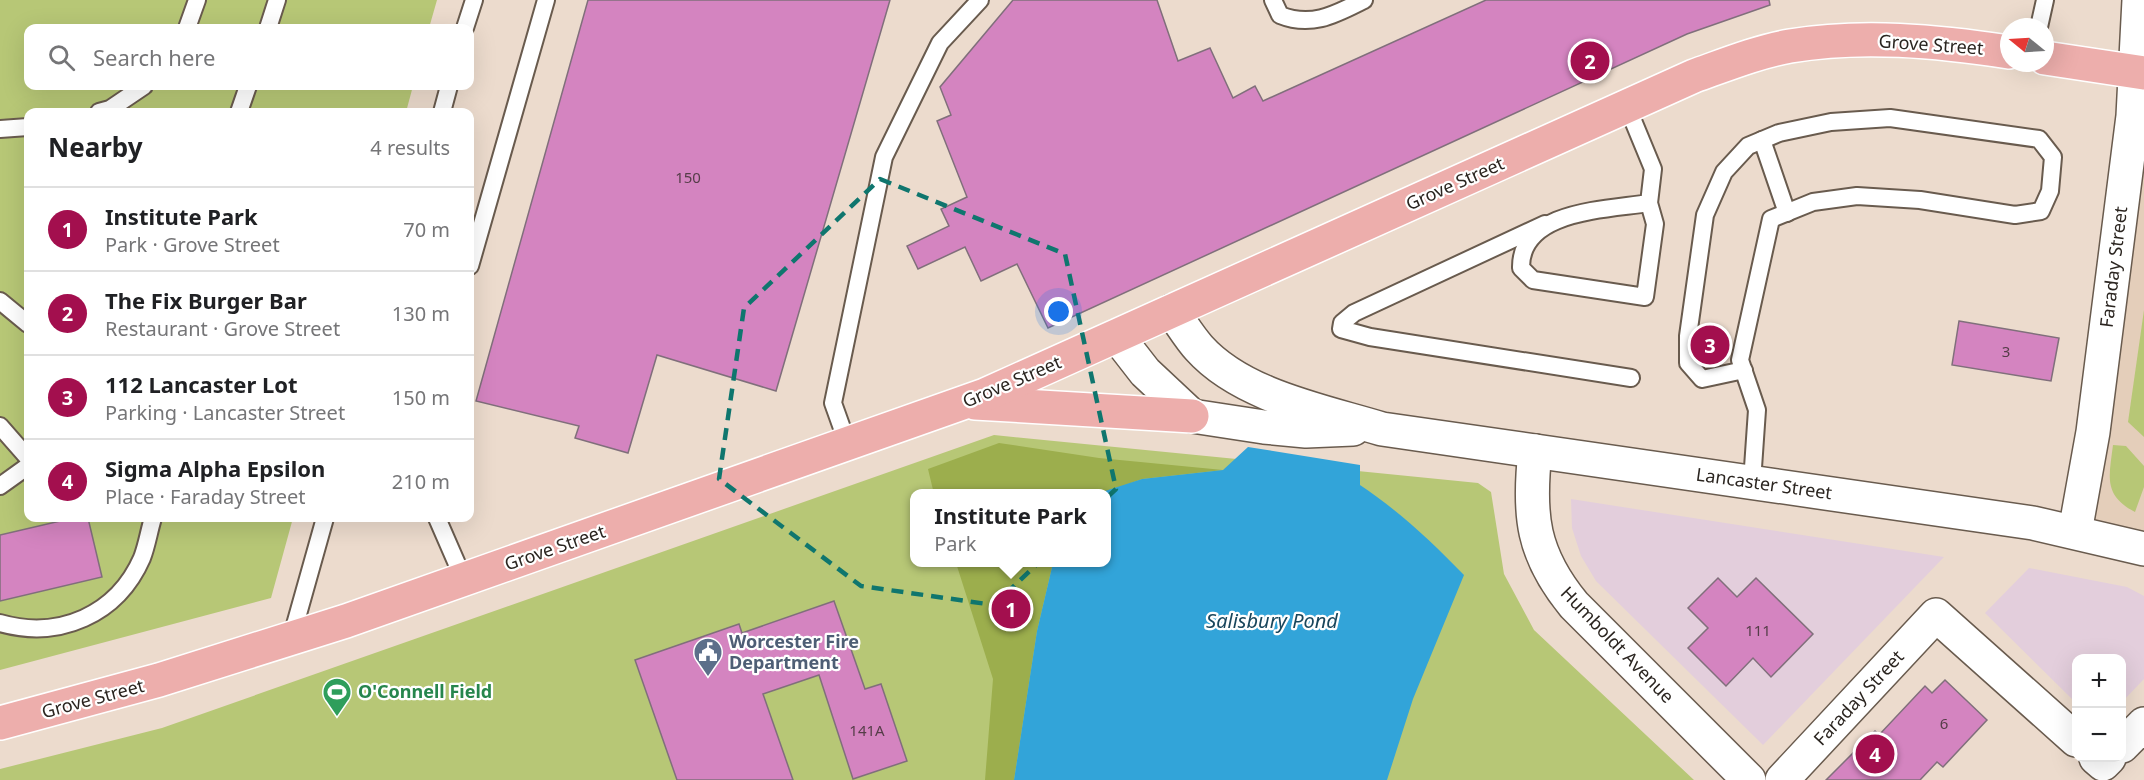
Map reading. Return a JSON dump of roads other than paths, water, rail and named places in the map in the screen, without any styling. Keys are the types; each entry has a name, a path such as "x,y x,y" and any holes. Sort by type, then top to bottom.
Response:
{"main road":[{"name":"Grove Street","path":"0,723 148,684 290,640 964,403 1694,76 1789,46 1829,41 1900,41 2000,51"},
{"path":"2054,59 2139,72"},
{"path":"964,403 1192,416"}],"street":[{"name":"Faraday Street","path":"2075,532 2095,420 2139,72 2139,0"},
{"name":"Lancaster Street","path":"1172,311 1200,349 1238,378 1281,398 1382,429 2033,523 2144,549"},
{"path":"1117,336 1145,372 1192,416"},
{"name":"Lancaster Street","path":"1192,416 1306,430 1382,429"},
{"name":"Humboldt Avenue","path":"1535,451 1531,487 1532,518 1538,546 1552,575 1574,605 1749,780"},
{"name":"Faraday Street","path":"1782,780 1936,615 2072,736"},
{"path":"2126,741 2144,724"}],"lane":[{"path":"188,24 197,0"},
{"path":"269,24 278,0"},
{"path":"466,24 474,0"},
{"path":"474,252 546,0"},
{"path":"848,445 833,403 884,157 940,43 980,0"},
{"path":"1273,0 1280,15 1297,22 1330,17 1364,0"},
{"path":"2041,18 2045,0"},
{"path":"111,108 138,90"},
{"path":"240,108 247,90"},
{"path":"443,108 448,90"},
{"path":"1545,224 1531,236 1521,251 1521,268 1533,280 1646,297 1655,224 1649,203 1653,169 1627,106"},
{"path":"1744,370 1702,379 1688,363 1688,336 1705,215 1725,172 1748,146 1779,133 1831,122 1890,118 2039,140 2053,157 2050,191 2041,211 2015,215 1920,200 1857,196 1813,202 1771,219 1740,360 1744,370 1757,410 1752,482"},
{"path":"0,129 24,127"},
{"path":"1762,140 1787,213"},
{"path":"1630,378 1370,338 1341,329 1342,323 1354,313 1545,224 1574,216 1649,203"},
{"path":"0,301 24,321"},
{"path":"0,426 24,453"},
{"path":"0,486 24,469"},
{"path":"0,623 19,629 47,629 87,619 111,604 131,579 142,557 152,522"},
{"path":"290,640 324,522"},
{"path":"439,522 464,580"}],"water":[{"name":"Salisbury Pond","path":"1248,447 1360,465 1360,485 1415,527 1464,575 1413,699 1387,780 1014,780 1037,631 1052,567 1111,567 1111,489 1142,479 1223,470"}],"place":[{"name":"The Fix Burger Bar","path":"1590,61"},
{"name":"112 Lancaster Lot","path":"1710,345"},
{"name":"Institute Park","path":"1011,609"},
{"name":"Worcester Fire Department","path":"708,678"},
{"name":"O'Connell Field","path":"337,718"},
{"name":"Sigma Alpha Epsilon","path":"1875,754"}]}
